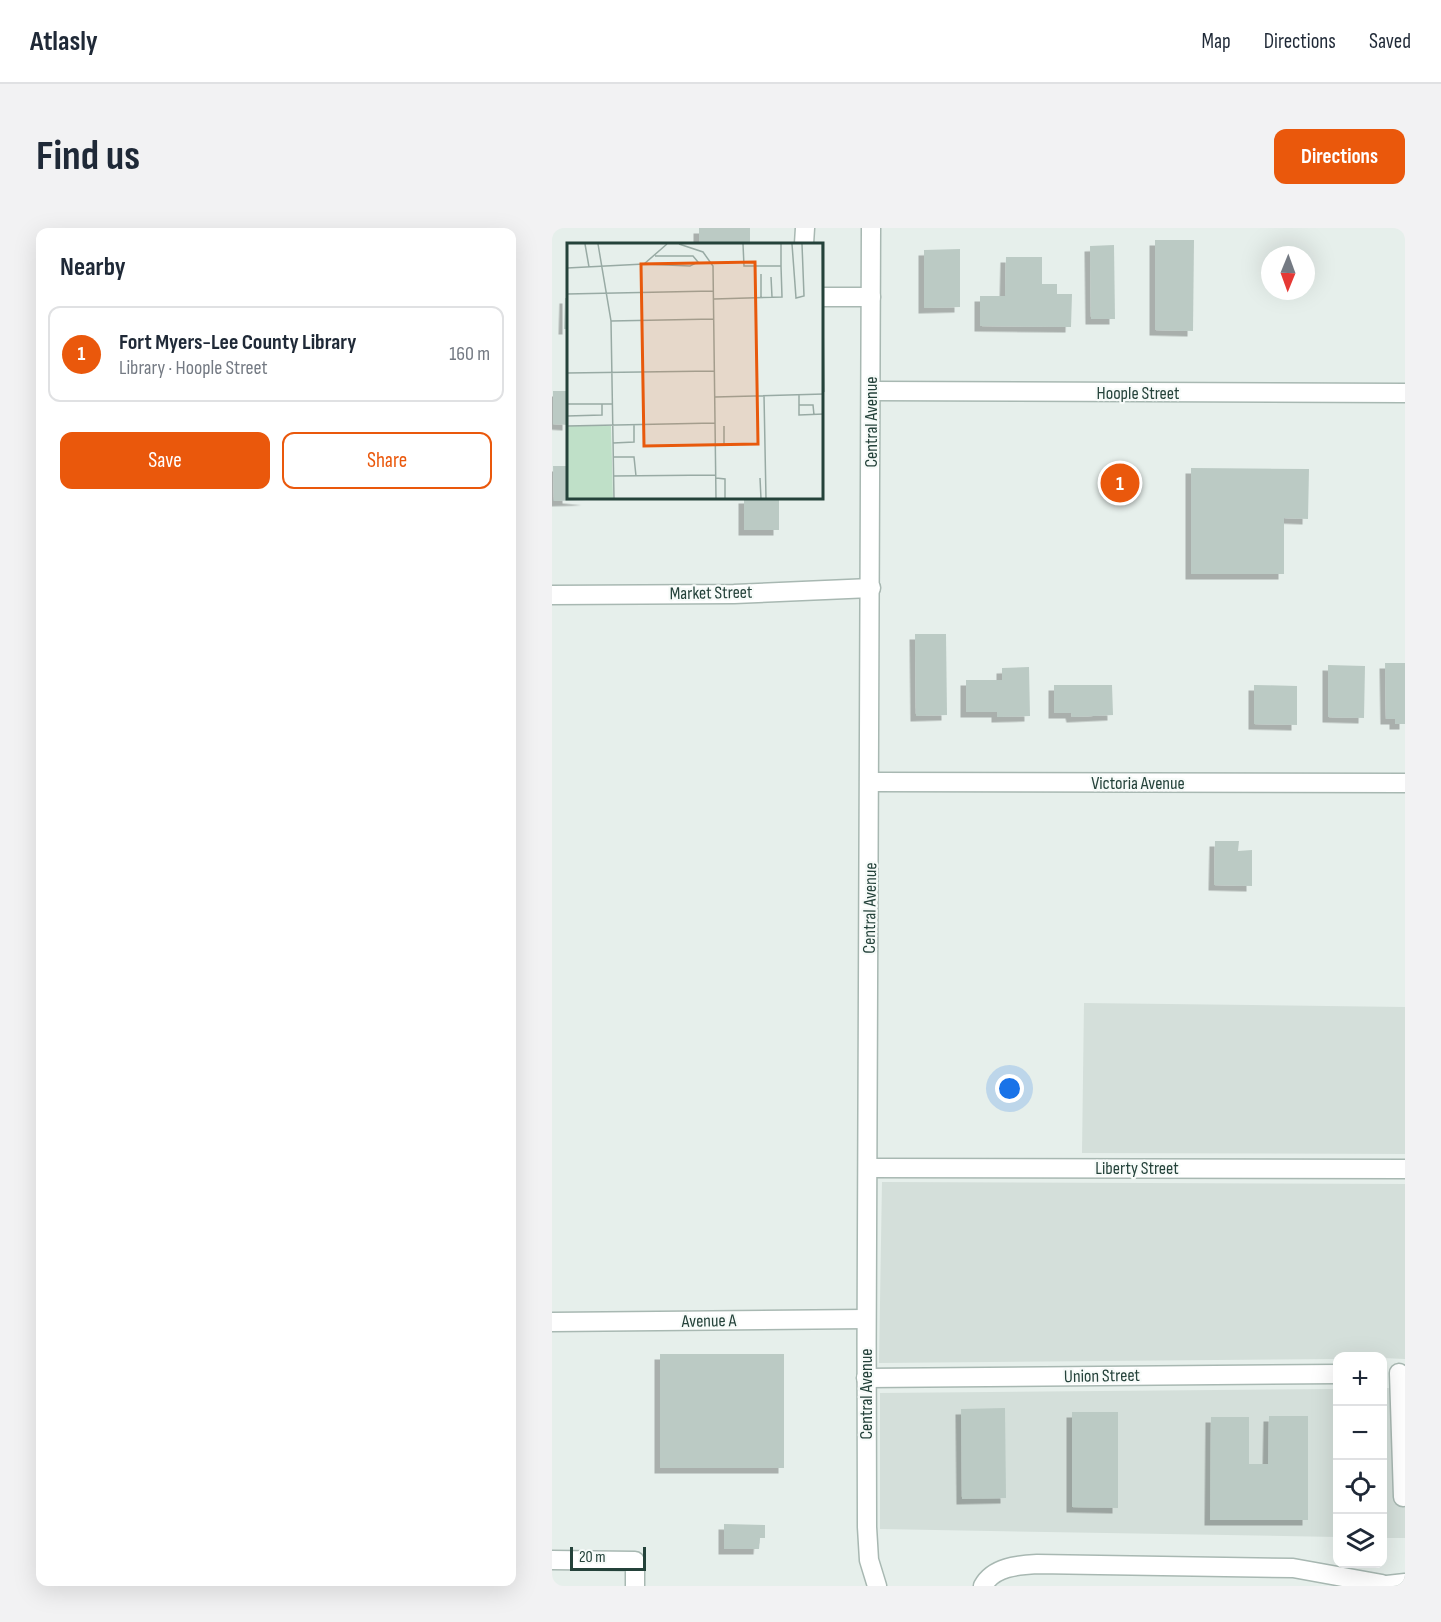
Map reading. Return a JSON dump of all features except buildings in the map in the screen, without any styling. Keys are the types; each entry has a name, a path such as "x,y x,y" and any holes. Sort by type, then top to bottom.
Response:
{"street":[{"path":"804,243 805,228"},
{"name":"Central Avenue","path":"871,228 871,782 866,1378 867,1527 869,1560 877,1586"},
{"path":"824,297 871,297"},
{"name":"Hoople Street","path":"871,391 1405,393"},
{"name":"Market Street","path":"552,595 734,594 871,588"},
{"name":"Victoria Avenue","path":"871,782 1405,783"},
{"name":"Liberty Street","path":"869,1168 1405,1169"},
{"name":"Avenue A","path":"552,1322 866,1319"},
{"path":"1396,1373 1403,1497"},
{"name":"Union Street","path":"866,1378 1333,1374"},
{"path":"552,1560 635,1561 635,1586"},
{"path":"983,1586 998,1572 1015,1566 1037,1564 1293,1568 1380,1585 1405,1583"}],"shaded area":[{"path":"1084,1003 1405,1007 1405,1154 1082,1153"},
{"path":"882,1182 1405,1184 1405,1359 1387,1358 1387,1352 1333,1352 1333,1359 879,1363"},
{"path":"1387,1388 1405,1388 1405,1538 1387,1538"},
{"path":"1333,1389 1333,1537 880,1529 880,1393"}],"place":[{"name":"Fort Myers-Lee County Library","path":"1120,483"}]}
